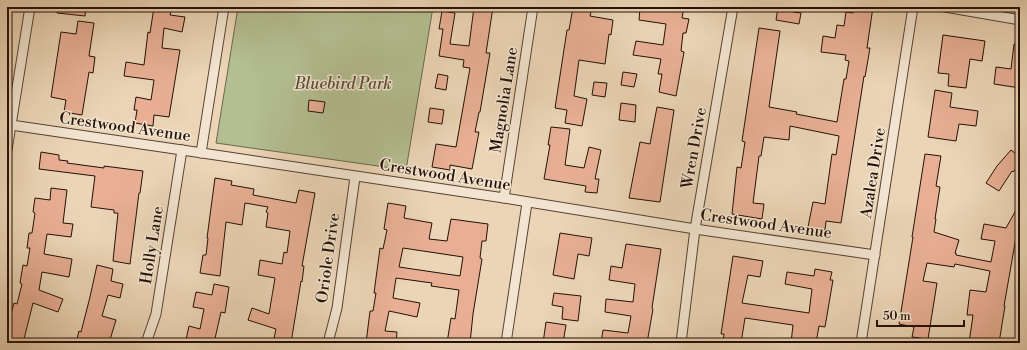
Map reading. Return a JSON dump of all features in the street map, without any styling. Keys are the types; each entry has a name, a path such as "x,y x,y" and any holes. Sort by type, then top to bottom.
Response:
{"street":[{"path":"7,150 30,7"},
{"path":"201,153 224,7"},
{"name":"Magnolia Lane","path":"504,198 533,7"},
{"name":"Wren Drive","path":"681,343 695,229 733,7"},
{"name":"Azalea Drive","path":"861,343 913,7"},
{"path":"945,7 1020,20"},
{"name":"Crestwood Avenue","path":"11,125 875,255"},
{"name":"Holly Lane","path":"146,343 156,314 182,150"},
{"name":"Oriole Drive","path":"328,343 337,308 355,176"},
{"path":"506,343 527,203"}],"green space":[{"name":"Bluebird Park","path":"238,7 433,7 406,170 216,143"}],"building":[{"path":"58,7 86,7 85,16 57,13"},
{"path":"154,7 172,7 170,15 185,17 182,32 164,28 162,48 180,50 169,117 154,115 153,126 135,123 137,110 134,110 136,97 151,100 154,80 124,76 126,62 144,65 148,32 150,33"},
{"path":"474,7 493,7 486,53 490,53 475,132 479,132 472,169 450,165 450,170 432,167 436,144 456,147 470,68 463,67 464,60 439,56 443,29 439,29 442,11 455,13 450,44 469,46"},
{"path":"573,7 592,7 590,16 613,20 611,35 609,34 605,64 579,60 574,96 587,99 582,126 565,123 567,110 555,108 567,30 569,30"},
{"path":"684,7 682,18 689,19 686,33 683,33 681,51 684,52 676,96 659,92 662,74 658,74 661,59 633,55 636,41 663,45 666,24 639,20 640,8"},
{"path":"778,7 794,7 793,12 801,13 799,24 776,20"},
{"path":"854,7 873,7 867,48 870,48 865,77 864,76 841,223 826,221 825,230 808,227 813,202 825,204 832,154 836,155 839,136 790,126 789,140 764,137 761,156 759,156 753,203 764,204 762,219 732,214 737,167 741,168 745,142 742,141 759,28 780,31 769,107 837,122 844,79 846,79 849,61 845,60 846,55 821,52 823,36 835,38 837,25 844,26 846,12 853,13"},
{"path":"78,21 94,23 89,56 95,57 93,73 89,72 82,115 64,112 66,100 51,97 61,32 76,34"},
{"path":"943,35 985,41 982,61 970,59 966,88 948,86 949,74 938,73"},
{"path":"1014,44 1020,44 1020,88 994,84 996,67 1011,69"},
{"path":"623,72 637,74 634,87 621,85"},
{"path":"438,74 448,76 446,90 435,88"},
{"path":"594,82 607,83 605,97 592,95"},
{"path":"935,90 952,93 950,107 978,111 976,126 959,124 956,141 928,137"},
{"path":"309,100 325,102 323,113 308,111"},
{"path":"621,103 636,105 635,122 619,120"},
{"path":"657,107 674,110 660,202 629,198 640,142 650,144"},
{"path":"430,108 444,110 442,124 428,122"},
{"path":"551,127 570,129 565,165 584,168 589,147 601,150 595,179 599,179 597,193 585,192 586,186 544,179 550,145 548,145"},
{"path":"1011,150 1020,157 1020,163 1013,172 1012,171 999,191 986,183 997,166"},
{"path":"41,152 59,155 59,160 68,161 67,163 143,171 130,264 113,261 118,213 114,213 114,210 91,207 95,176 39,169"},
{"path":"925,154 941,156 936,186 940,187 934,232 959,240 955,253 956,255 991,262 995,241 981,239 984,224 1006,228 1020,203 1020,227 1018,226 999,343 969,343 973,315 967,315 970,290 986,292 990,271 955,264 954,267 927,263 923,281 937,283 928,339 912,337 914,327 899,324"},
{"path":"215,178 232,181 231,185 254,189 253,195 296,203 299,190 315,193 302,266 304,266 302,282 301,281 291,343 273,343 276,329 248,320 252,308 269,314 275,278 258,275 260,260 282,264 284,252 287,253 290,231 266,227 268,213 266,212 268,207 245,203 242,225 226,222 220,276 200,273 203,255 206,255"},
{"path":"51,188 67,190 63,223 73,224 71,237 47,234 44,254 72,259 69,277 42,272 39,290 63,299 58,312 33,303 23,343 7,343 7,335 12,318 10,318 14,303 17,304 22,284 20,283 23,265 27,266 30,248 27,248 29,233 32,233 35,213 33,212 35,198 50,200"},
{"path":"388,203 406,206 404,218 432,223 429,239 447,241 451,219 488,224 486,241 482,241 480,258 482,259 470,343 447,343 451,318 455,319 459,290 431,286 432,283 396,278 393,298 420,303 417,317 389,311 385,331 397,332 396,343 366,343 370,311 373,311 376,293 374,293 380,248 383,249 387,230 384,229","holes":["403,248 463,257 460,276 399,267"]},
{"path":"560,233 592,238 589,256 578,254 574,279 553,275"},
{"path":"626,244 661,249 647,343 601,343 603,330 628,333 631,316 605,312 606,299 633,302 635,284 609,280 611,266 622,268"},
{"path":"733,256 763,261 760,277 748,275 742,303 809,313 812,289 785,284 787,272 814,276 815,269 832,272 830,280 833,280 825,327 819,326 816,343 791,343 793,325 745,318 741,343 723,343 724,334 721,334"},
{"path":"97,265 113,269 111,281 123,284 120,298 108,295 102,316 116,320 109,343 76,343 79,331 81,332"},
{"path":"214,284 229,287 225,313 221,312 214,343 201,343 186,340 189,326 200,329 204,309 193,307 196,292 212,295"},
{"path":"554,293 581,296 578,321 562,319 563,307 552,305"},
{"path":"546,322 566,325 563,343 543,343"}]}
